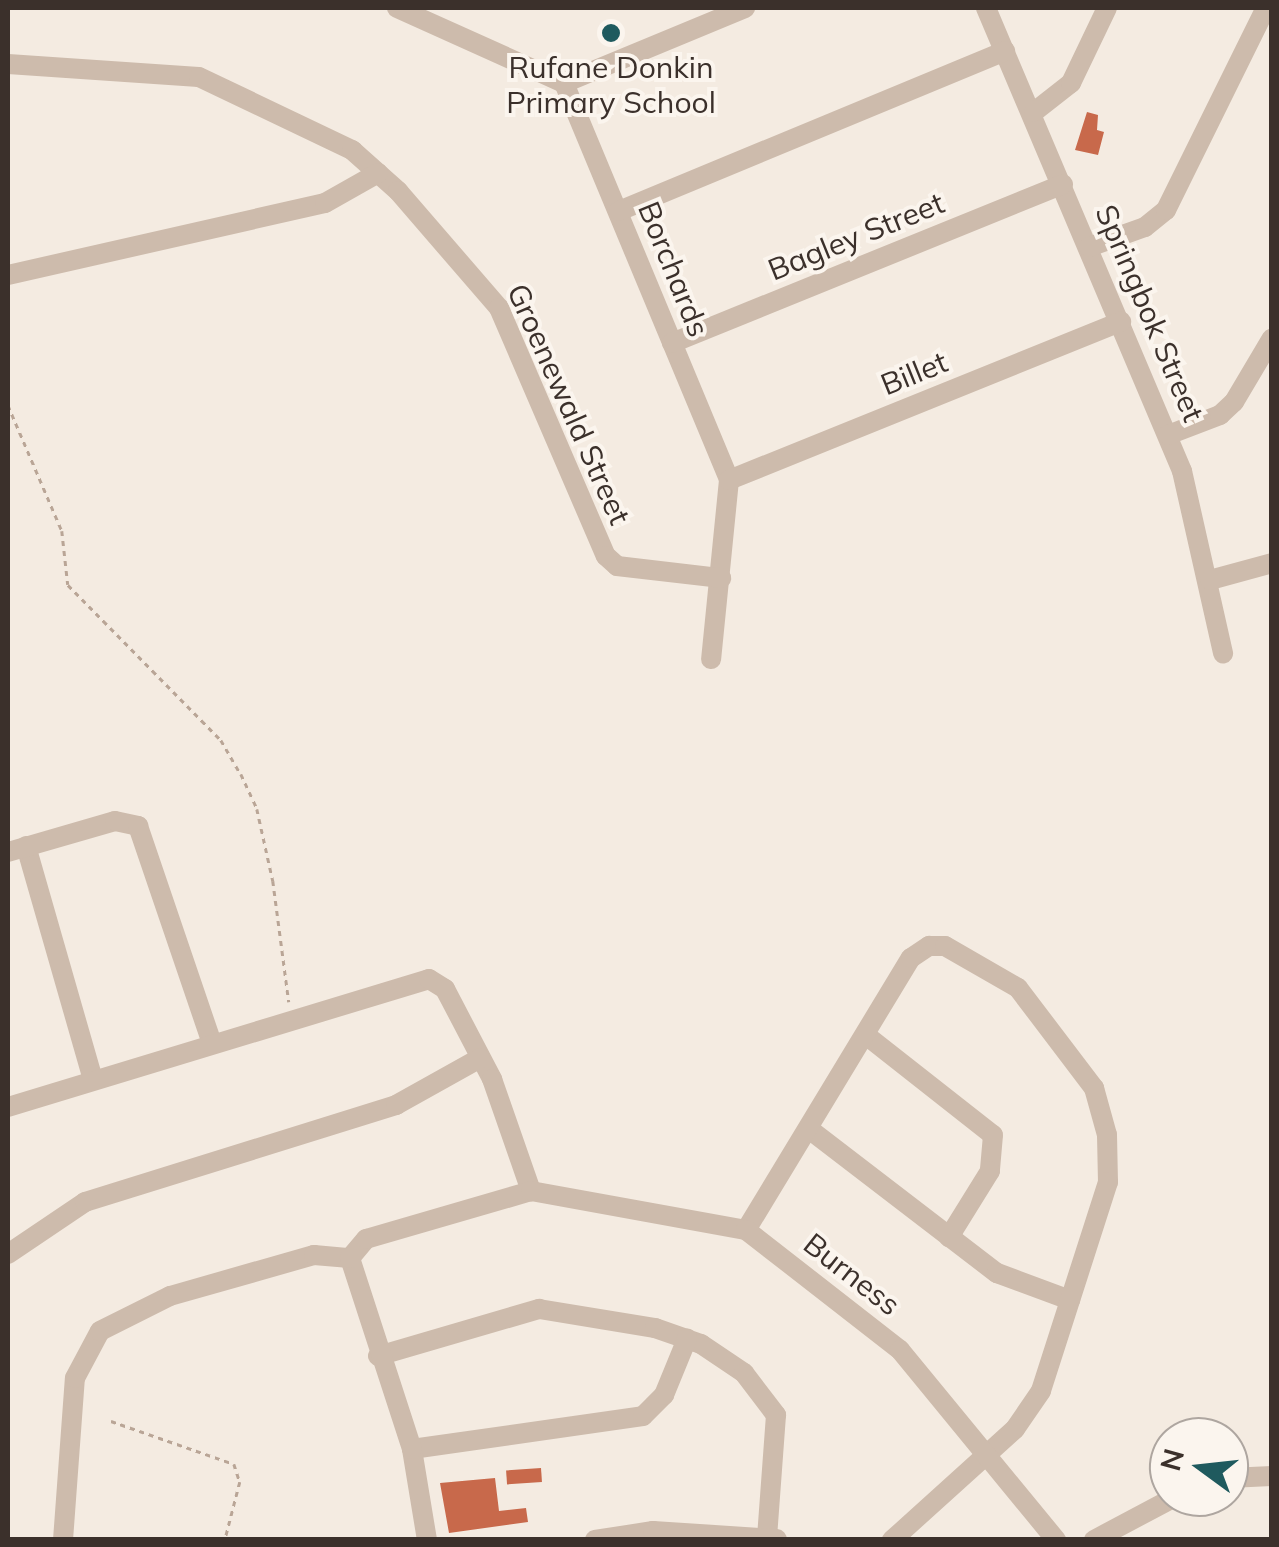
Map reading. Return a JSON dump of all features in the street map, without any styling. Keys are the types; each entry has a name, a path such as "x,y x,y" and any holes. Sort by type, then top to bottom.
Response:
{"street":[{"path":"397,8 423,13 564,83 745,8"},
{"name":"Springbok Street","path":"986,8 1034,112 1168,436 1210,580 1223,653"},
{"path":"1034,112 1071,82 1107,8"},
{"path":"1089,248 1146,226 1166,210 1266,8"},
{"path":"619,211 1005,51"},
{"name":"Groenewald Street","path":"8,64 198,77 352,150 378,172 499,308 606,556 617,566 721,578"},
{"name":"Borchards","path":"564,83 729,480 711,660"},
{"path":"8,275 325,204 378,172"},
{"name":"Bagley Street","path":"672,343 1063,184"},
{"name":"Billet","path":"729,480 1121,322"},
{"path":"1168,436 1220,415 1269,348"},
{"path":"1210,580 1272,563"},
{"path":"93,1079 17,849 115,821 138,826 212,1043"},
{"path":"746,1230 868,1036 911,958 937,945 1018,988 1058,1032 1094,1088 1110,1164 1036,1402 892,1540"},
{"path":"8,1106 429,979 445,989 504,1106 531,1191"},
{"path":"868,1036 993,1134 990,1171 950,1237"},
{"path":"8,1254 86,1202 396,1106 480,1058"},
{"path":"809,1128 996,1272 1070,1300"},
{"name":"Burness","path":"351,1254 366,1239 531,1191 746,1230 900,1350 1056,1540"},
{"path":"63,1540 75,1378 100,1331 170,1296 314,1255 351,1254 378,1356 412,1449 427,1540"},
{"path":"378,1356 538,1308 687,1338 744,1373 772,1404 773,1539 653,1531 595,1540"},
{"path":"412,1449 643,1416 664,1396 687,1338"},
{"path":"1094,1540 1149,1511"}],"path":[{"path":"8,405 62,530 68,586 221,740 249,792 273,881 291,1018"},
{"path":"111,1421 234,1464 240,1482 225,1540"}],"building":[{"path":"1087,112 1098,115 1097,130 1104,132 1098,155 1075,150"},
{"path":"541,1468 542,1482 507,1484 506,1470"},
{"path":"495,1478 499,1511 526,1508 528,1522 449,1533 440,1483"}],"place":[{"name":"Rufane Donkin Primary School","path":"611,33"}]}
